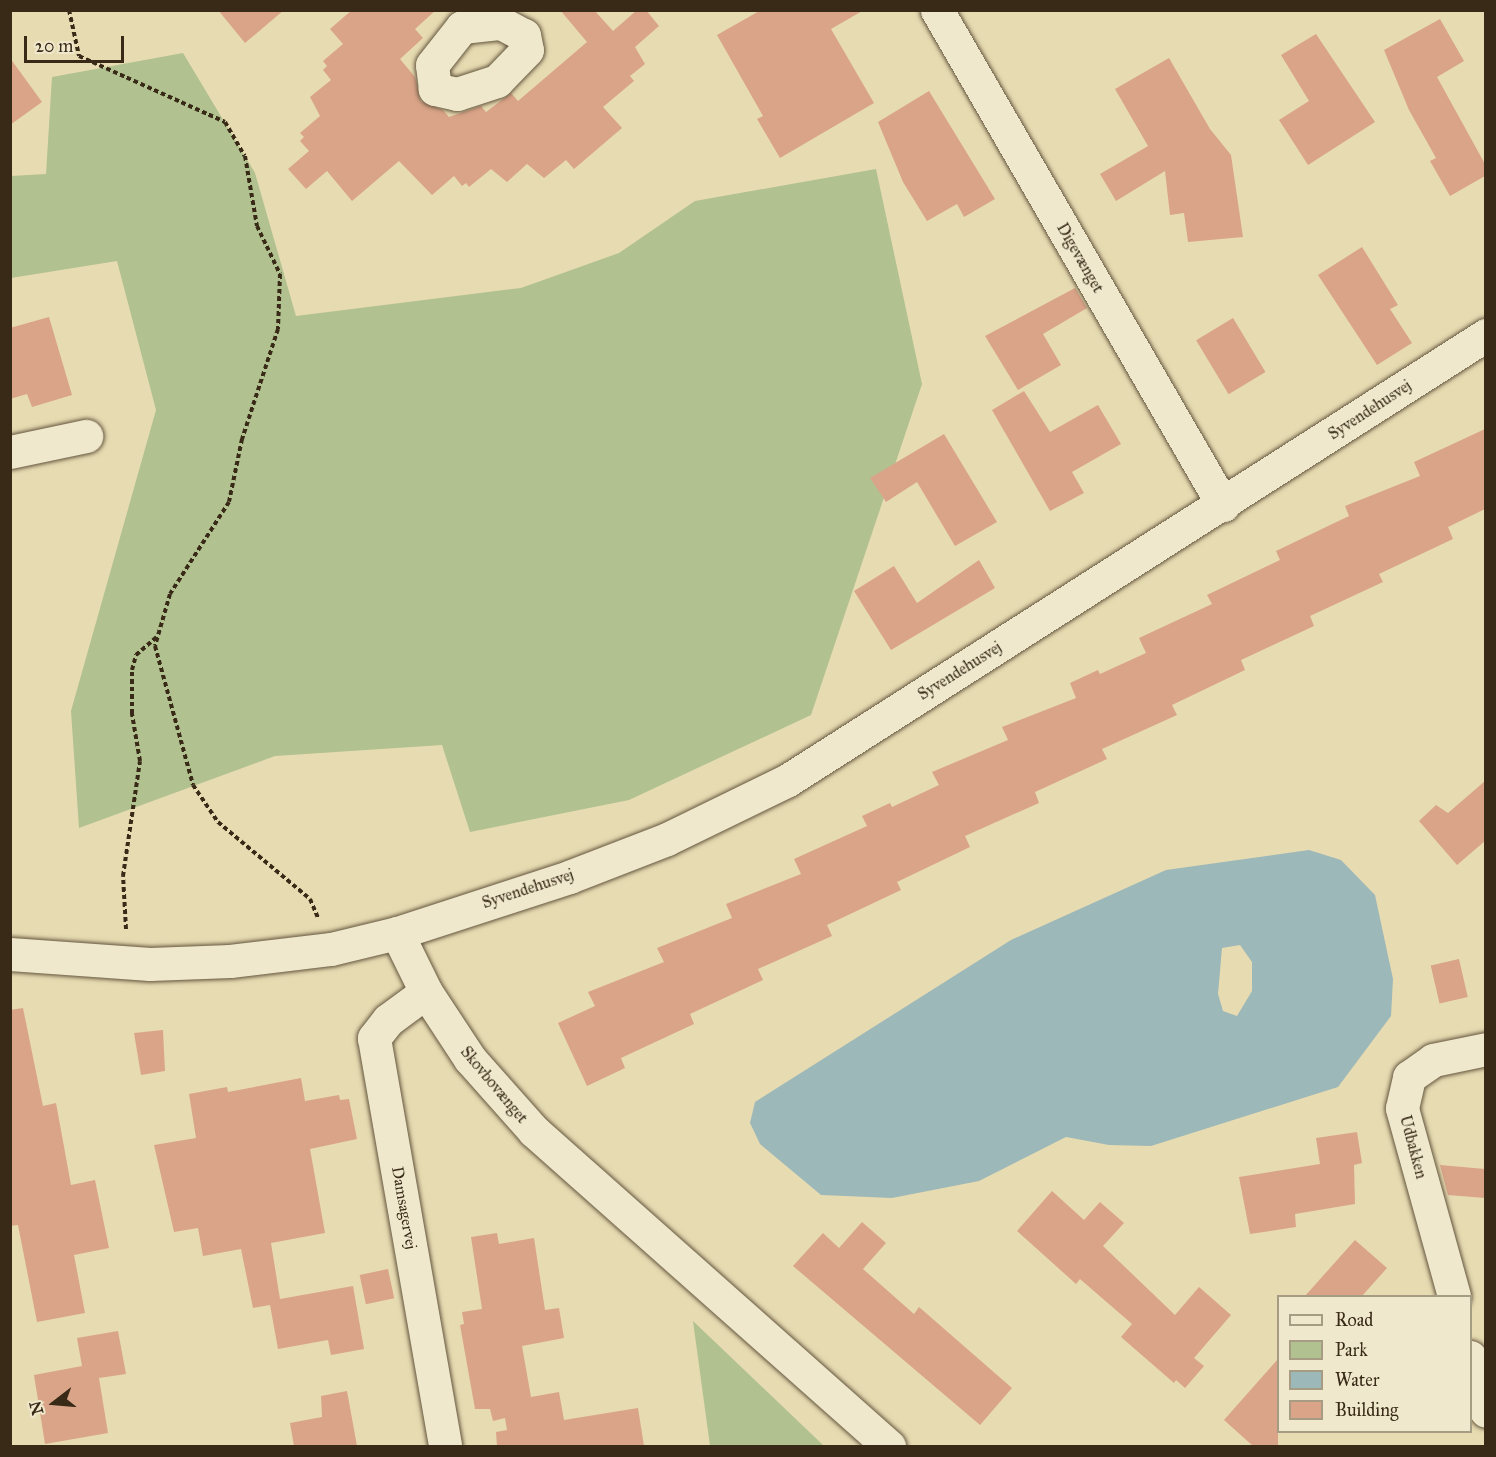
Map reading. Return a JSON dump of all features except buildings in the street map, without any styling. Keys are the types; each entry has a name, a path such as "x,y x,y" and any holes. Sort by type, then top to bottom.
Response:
{"street":[{"name":"Digevænget","path":"937,10 1222,505"},
{"name":"Syvendehusvej","path":"397,933 568,877 667,839 788,780 1485,335"},
{"path":"10,452 86,436"},
{"path":"10,954 129,963 230,961 331,949 397,933"},
{"name":"Skovbovænget","path":"397,933 426,992 470,1059 534,1131 889,1446"},
{"name":"Damsagervej","path":"426,992 388,1020 374,1038 445,1446"},
{"name":"Udbakken","path":"1454,1295 1402,1108 1409,1077 1433,1060 1485,1049"},
{"path":"1472,1364 1485,1411"}],"path":[{"path":"69,10 79,56 225,122 245,156 257,226 280,274 278,329 242,439 229,502 170,594 155,646 193,785 218,822 310,899 331,949"},
{"path":"129,963 123,876 140,761 132,714 132,670 136,655 158,637"}],"green space":[{"path":"183,53 255,173 296,316 521,288 619,253 695,201 876,169 922,384 811,715 629,800 470,832 442,745 275,756 79,828 71,711 156,410 117,261 11,278 11,176 46,174 52,77"},
{"path":"693,1321 824,1446 710,1446"}],"water":[{"path":"1309,850 1341,860 1375,895 1393,979 1391,1016 1338,1087 1151,1146 1109,1145 1066,1137 979,1181 892,1198 821,1195 760,1144 750,1123 755,1102 1011,940 1166,870","holes":["1240,945 1252,962 1252,991 1237,1016 1223,1011 1218,994 1222,948"]}]}
